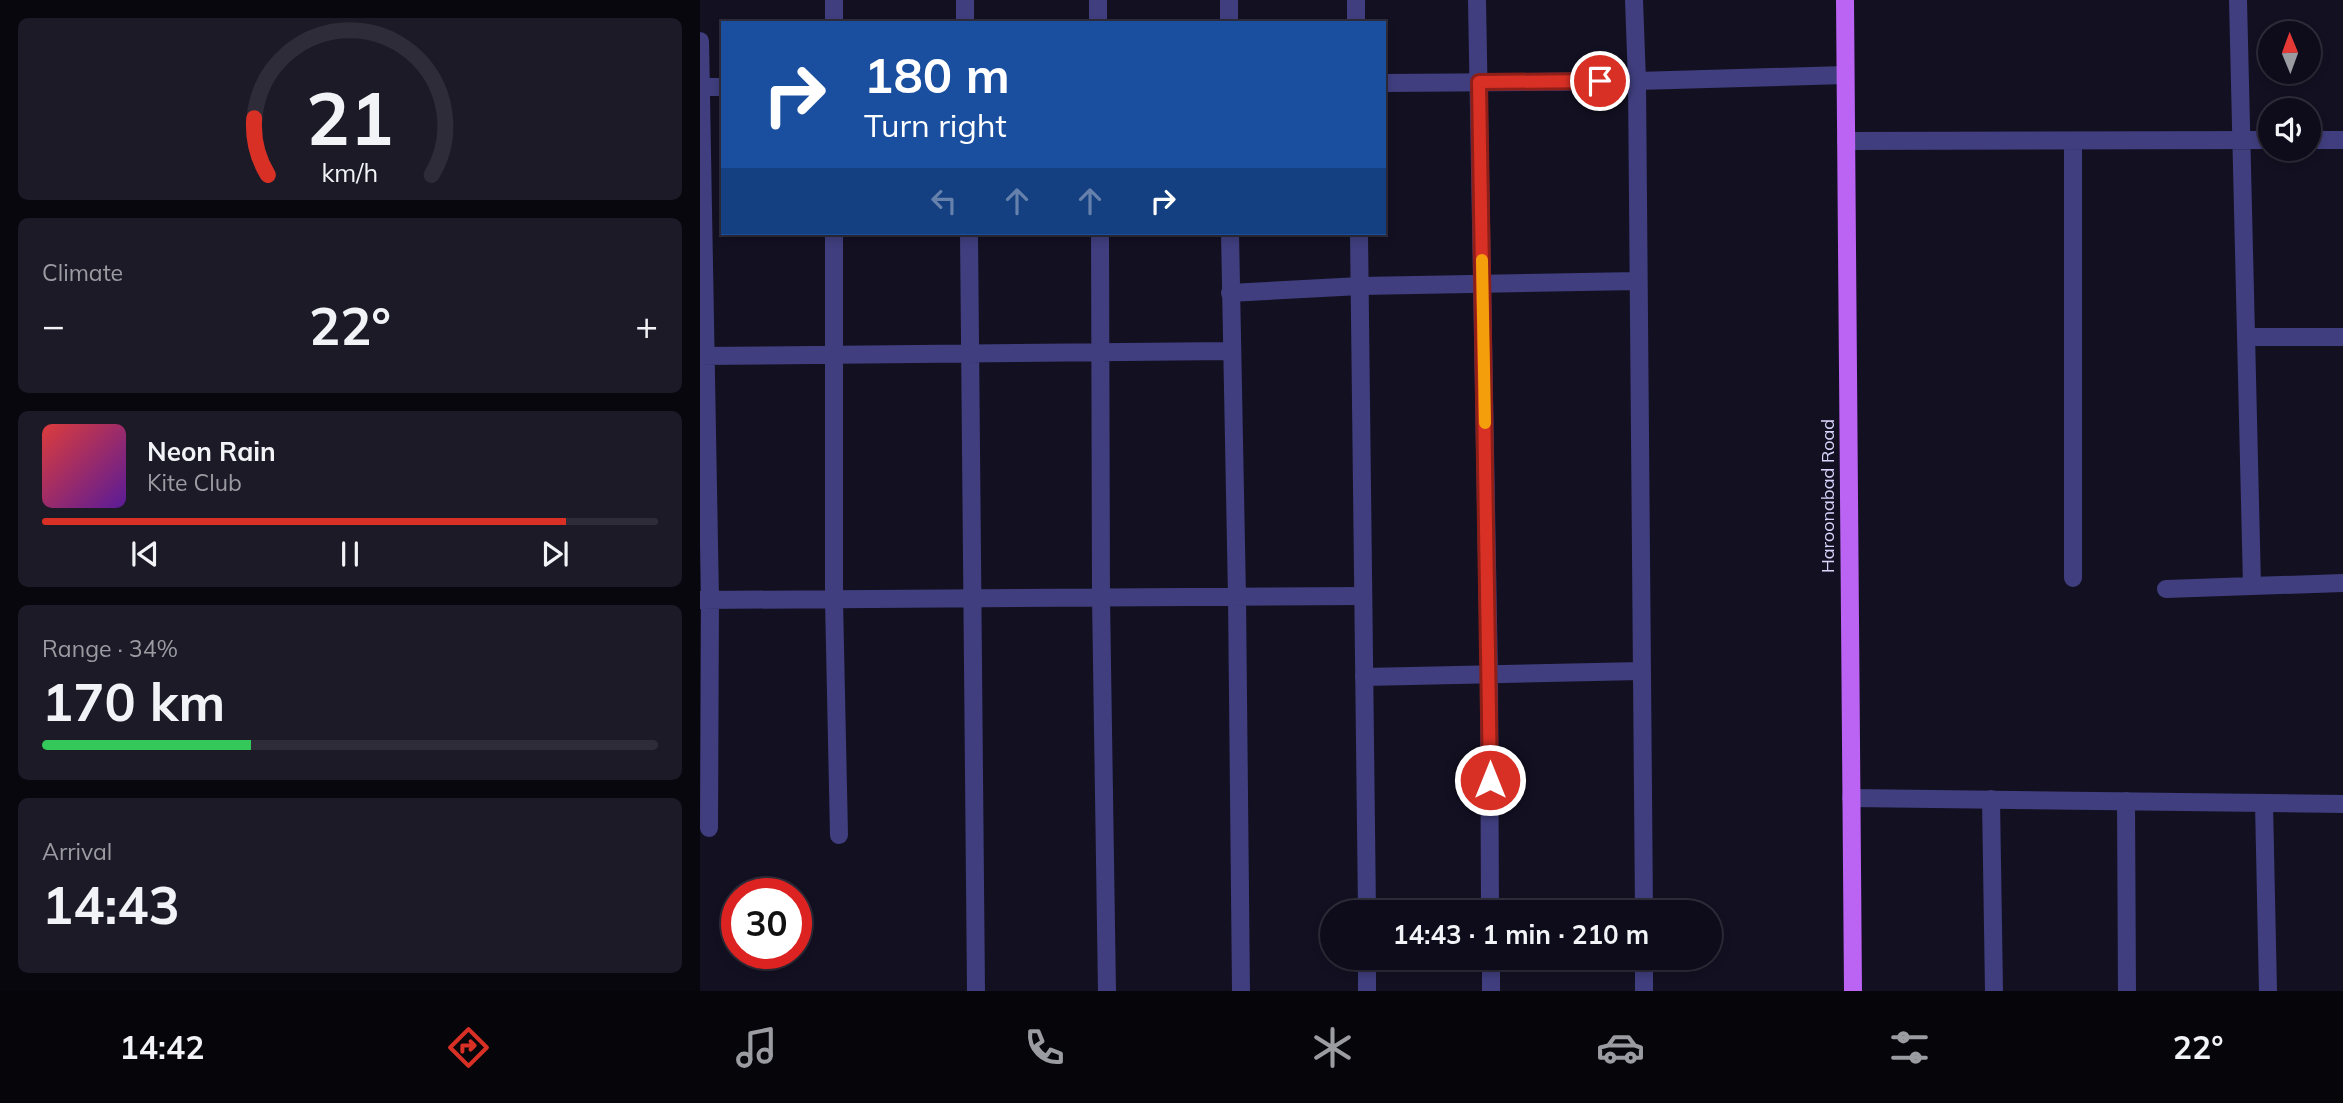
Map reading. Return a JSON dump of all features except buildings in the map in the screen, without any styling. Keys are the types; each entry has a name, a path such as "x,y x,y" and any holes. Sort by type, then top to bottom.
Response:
{"main road":[{"name":"Haroonabad Road","path":"1845,0 1853,991"}],"street":[{"path":"834,0 834,21"},
{"path":"965,0 965,21"},
{"path":"1098,0 1098,21"},
{"path":"1229,0 1230,21"},
{"path":"1356,0 1356,21"},
{"path":"1477,0 1489,675 1490,900"},
{"path":"1634,0 1637,81 1644,900"},
{"path":"2238,0 2252,586"},
{"path":"700,41 709,828"},
{"path":"1386,83 1637,81 1845,75"},
{"path":"700,87 721,87"},
{"path":"1846,141 2258,140"},
{"path":"2321,140 2343,140"},
{"path":"2073,141 2073,578"},
{"path":"834,235 834,600 839,835"},
{"path":"969,235 976,991"},
{"path":"1100,235 1101,598 1107,991"},
{"path":"1230,235 1241,991"},
{"path":"1359,235 1367,900"},
{"path":"1230,293 1360,286 1639,281"},
{"path":"2246,337 2343,337"},
{"path":"703,356 1231,351"},
{"path":"2166,589 2343,583"},
{"path":"705,600 1363,597"},
{"path":"1364,677 1642,671"},
{"path":"1851,798 2343,804"},
{"path":"1991,799 1994,991"},
{"path":"2126,801 2127,991"},
{"path":"2264,803 2268,991"},
{"path":"1367,970 1367,991"},
{"path":"1490,970 1491,991"},
{"path":"1644,970 1644,991"}],"slow traffic":[{"path":"1482,260 1485,423"}],"route":[{"path":"1490,780 1479,82 1600,81"}]}
